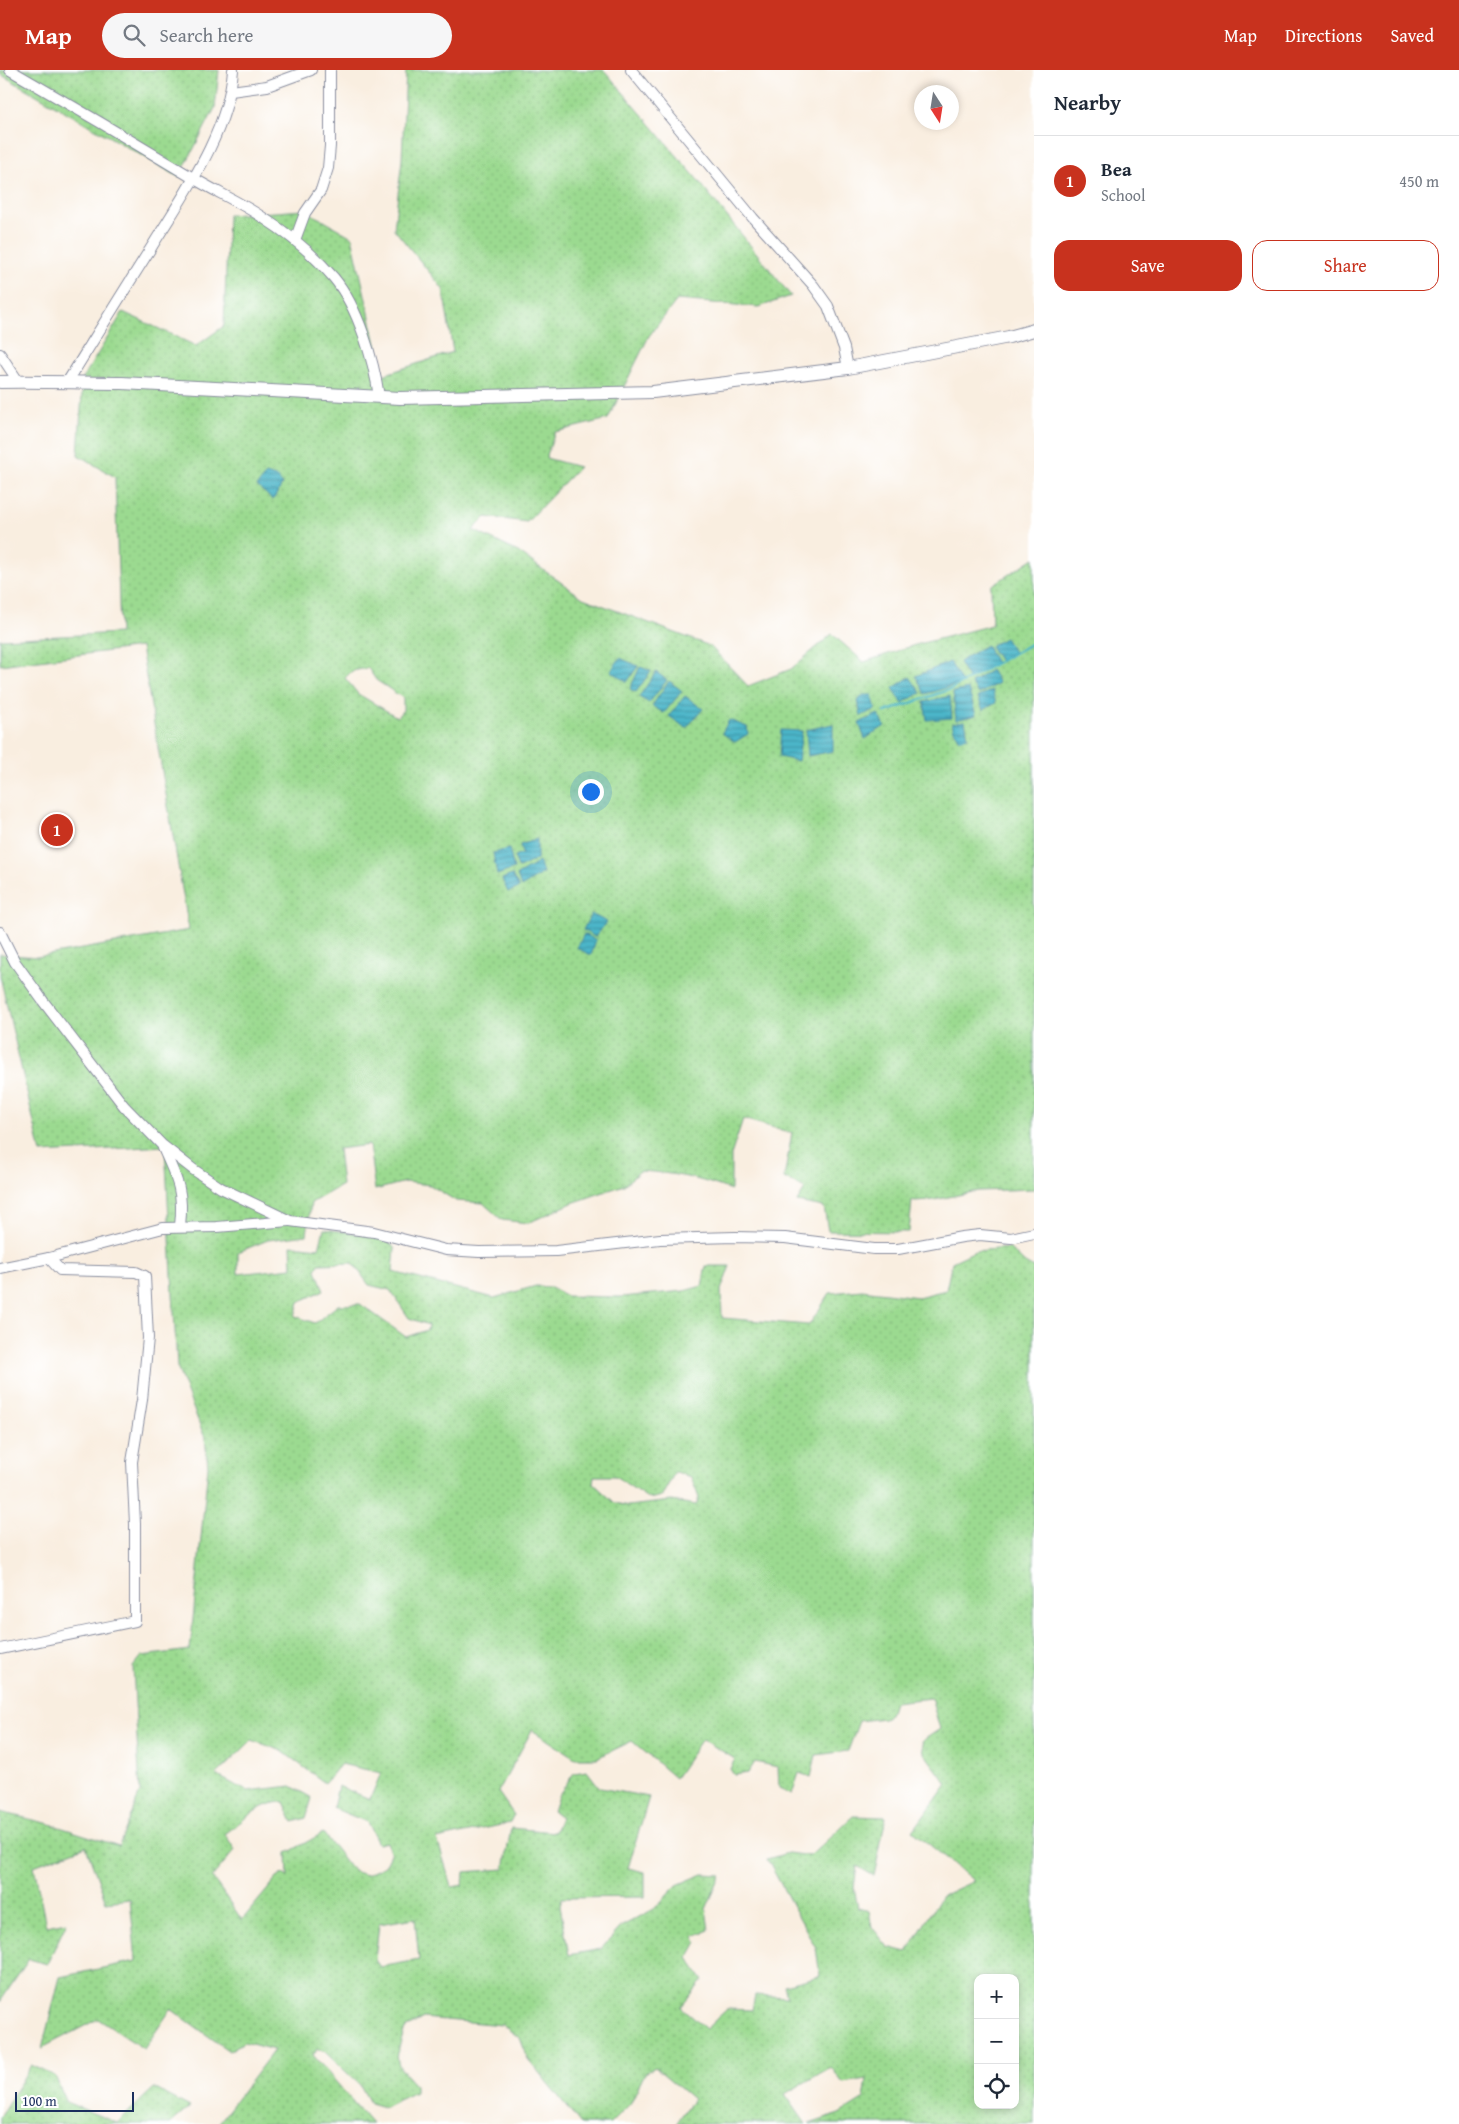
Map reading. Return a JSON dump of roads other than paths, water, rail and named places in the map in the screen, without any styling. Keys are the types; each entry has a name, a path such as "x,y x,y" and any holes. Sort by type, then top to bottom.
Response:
{"main road":[{"path":"0,382 68,381 379,397 453,398 653,392 848,368 1009,337 1034,330"}],"street":[{"path":"10,70 147,149 194,179 265,218 295,240 334,278 350,302 375,369 379,397"},
{"path":"68,381 194,179 223,118 231,90 233,70"},
{"path":"231,90 268,86 311,70"},
{"path":"295,240 305,213 321,190 328,168 330,146 330,70"},
{"path":"631,70 753,218 813,285 828,306 844,348 848,368"},
{"path":"0,354 18,381"},
{"path":"0,932 15,962 43,1001 124,1106 162,1145 221,1188 290,1221"},
{"path":"162,1145 182,1194 180,1226"},
{"path":"0,1268 49,1258 163,1228 180,1226 217,1227 290,1221 374,1232 446,1250 478,1252 556,1251 660,1240 735,1237 785,1238 874,1249 898,1249 962,1237 980,1235 1011,1238 1034,1233"},
{"path":"0,1649 134,1621 136,1524 132,1462 142,1400 148,1338 145,1276 136,1272 60,1270 49,1258"}],"water":[{"path":"266,474 278,478 282,485 273,500 257,486"},
{"path":"1005,638 1014,652 1000,661 990,646"},
{"path":"986,645 996,663 968,678 959,662"},
{"path":"620,658 638,666 627,682 611,671"},
{"path":"950,662 962,683 925,694 916,676"},
{"path":"640,667 651,671 636,692 630,689"},
{"path":"991,670 999,683 978,694 971,683"},
{"path":"656,672 667,680 649,703 639,697"},
{"path":"910,677 921,693 902,703 893,688"},
{"path":"669,681 682,691 664,713 652,706"},
{"path":"968,689 976,715 956,720 953,692"},
{"path":"992,690 996,703 983,710 978,697"},
{"path":"863,695 872,695 876,709 861,716 858,701"},
{"path":"685,696 703,709 686,728 669,716"},
{"path":"950,696 952,718 927,720 924,702"},
{"path":"878,714 885,726 865,739 859,723"},
{"path":"729,720 747,727 748,734 735,742 722,733"},
{"path":"965,721 968,737 960,739 952,723"},
{"path":"833,724 833,751 808,756 806,730"},
{"path":"781,730 802,731 798,761 779,757"},
{"path":"537,839 537,859 519,868 514,857 522,854 520,845"},
{"path":"509,849 514,869 497,875 493,853"},
{"path":"539,862 543,873 521,887 517,875"},
{"path":"512,875 519,888 508,892 502,879"},
{"path":"591,914 607,922 595,937 583,930"},
{"path":"584,934 596,940 591,955 577,948"}],"waterway":[{"path":"885,712 951,689 1034,642"}],"place":[{"name":"Bea","path":"57,830"}]}
